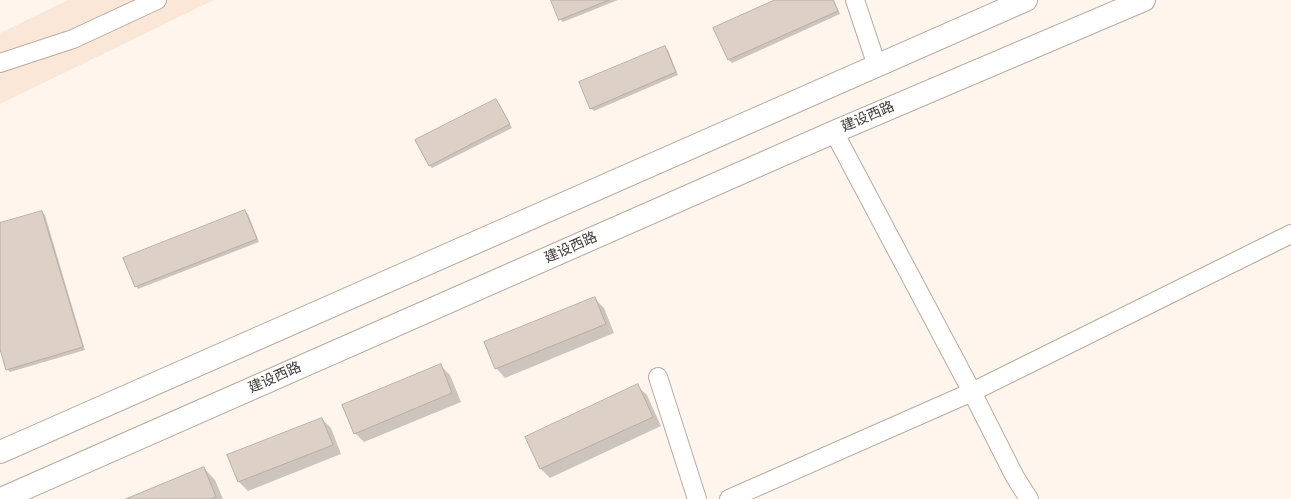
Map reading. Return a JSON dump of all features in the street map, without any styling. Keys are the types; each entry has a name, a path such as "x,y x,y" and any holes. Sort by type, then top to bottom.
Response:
{"main road":[{"path":"0,452 1026,0"},
{"name":"建设西路","path":"1,499 834,132 1144,0"}],"street":[{"path":"0,63 73,39 157,0"},
{"path":"854,0 877,66"},
{"path":"834,132 972,392 1015,477 1029,499"},
{"path":"730,499 972,392 1291,234"},
{"path":"658,377 697,499"}],"shaded area":[{"path":"68,0 214,0 0,104 0,33"}],"building":[{"path":"551,0 609,0 559,20"},
{"path":"775,0 833,0 838,11 728,60 713,28"},
{"path":"665,46 676,72 590,109 579,82"},
{"path":"496,99 510,124 429,166 415,140"},
{"path":"245,210 257,239 135,287 123,258"},
{"path":"42,211 83,347 6,370 0,349 0,223"},
{"path":"595,297 606,324 495,369 484,342"},
{"path":"441,364 452,393 354,434 342,405"},
{"path":"638,384 653,417 540,469 525,437"},
{"path":"322,418 333,445 238,482 227,455"},
{"path":"204,467 216,497 210,499 126,499"}]}
